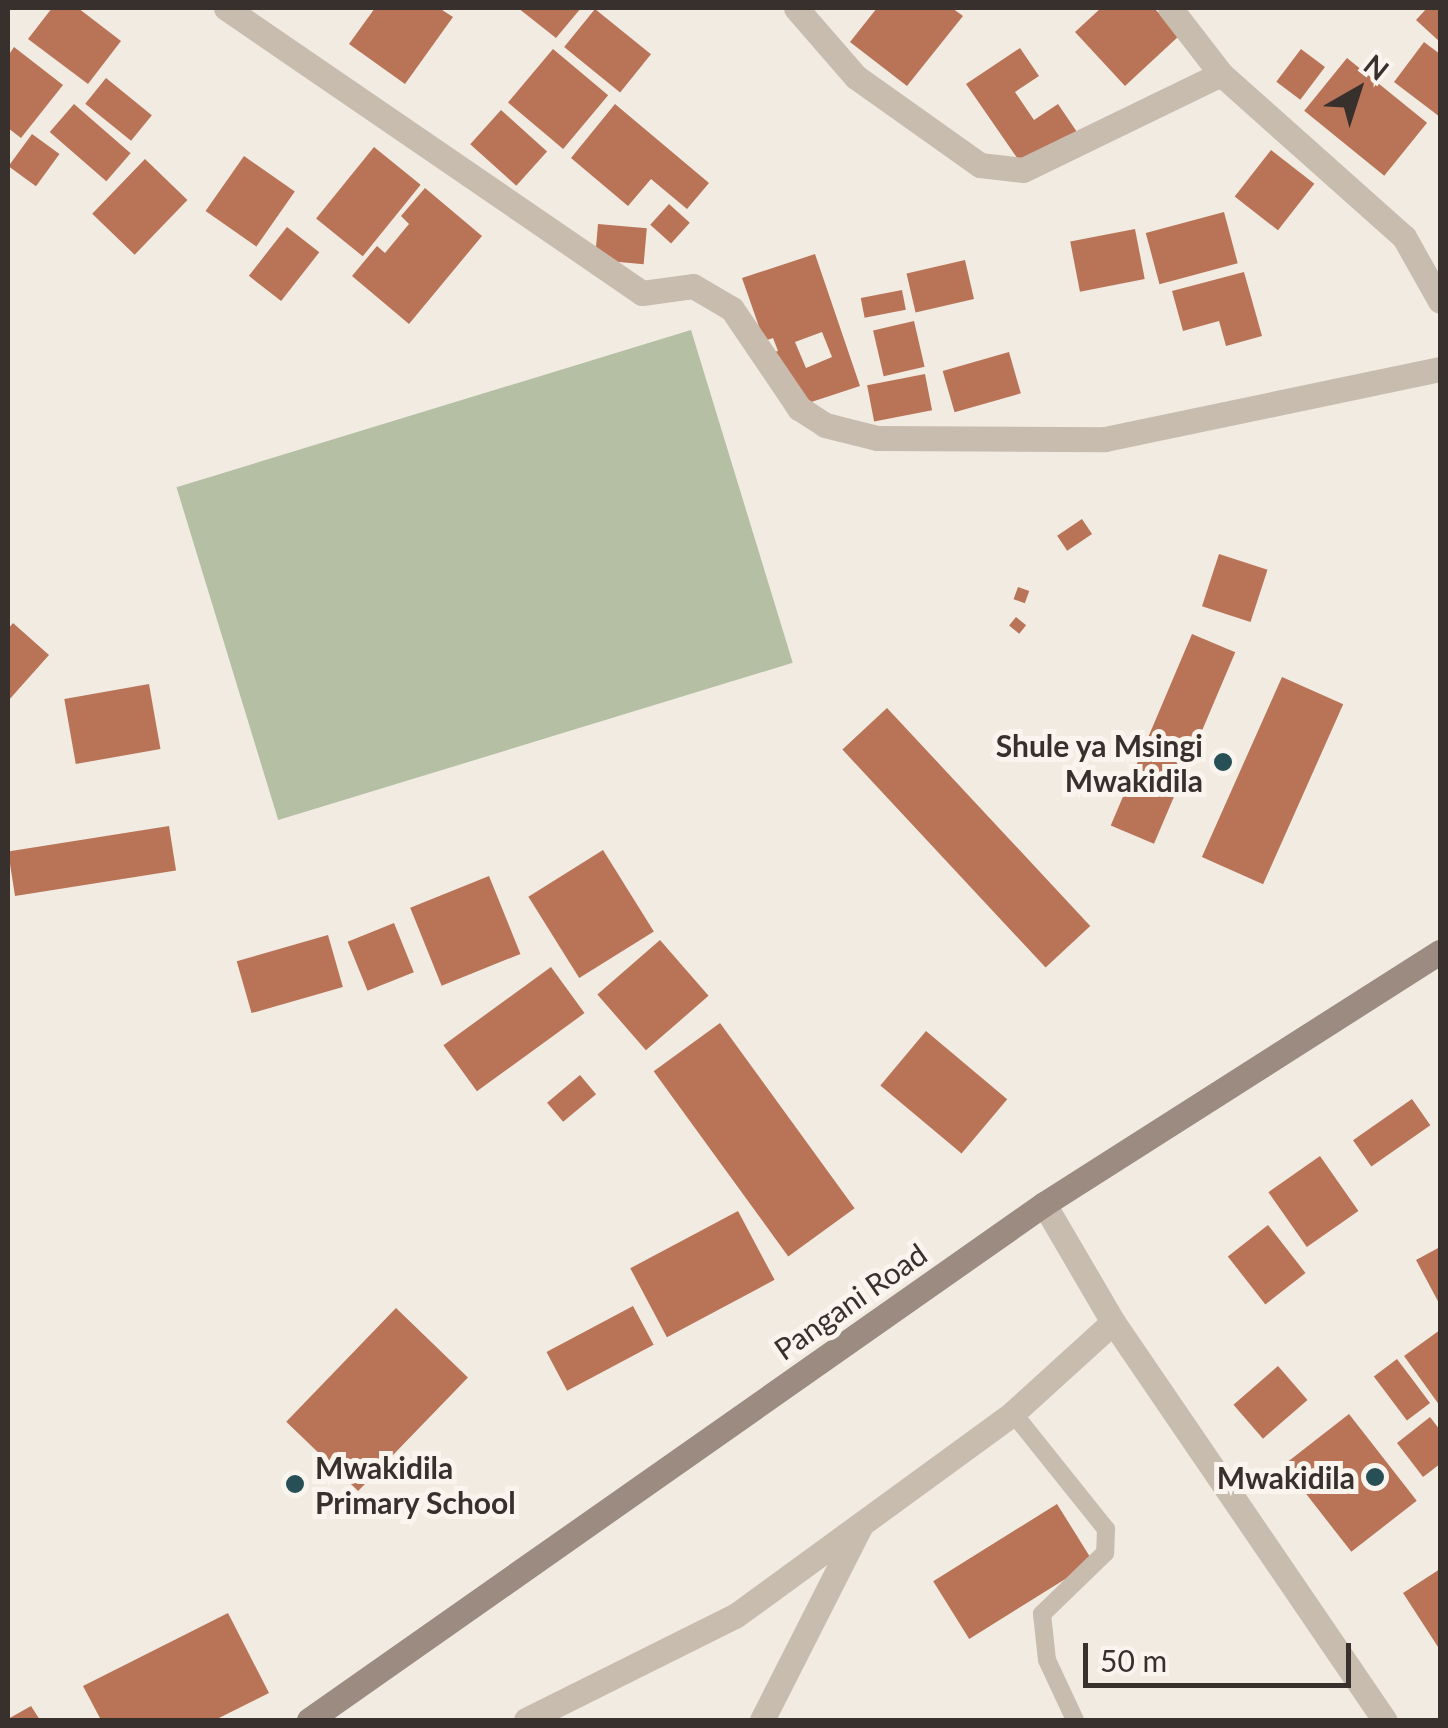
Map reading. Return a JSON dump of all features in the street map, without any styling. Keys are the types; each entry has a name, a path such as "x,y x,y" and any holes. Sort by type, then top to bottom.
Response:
{"main road":[{"name":"Pangani Road","path":"309,1720 1044,1204 1440,952"}],"street":[{"path":"226,8 642,293 693,286 732,309 799,408 825,426 877,438 1105,438 1440,368"},
{"path":"796,8 856,77 980,165 1024,170 1221,74"},
{"path":"1170,8 1221,74 1404,237 1440,301"},
{"path":"1044,1204 1113,1322 1384,1720"},
{"path":"526,1720 735,1616 1014,1412 1113,1322"},
{"path":"762,1720 863,1521"}],"lane":[{"path":"1014,1412 1106,1530 1105,1553 1042,1614 1047,1660 1074,1720"}],"green space":[{"path":"691,330 793,663 278,820 177,487"}],"building":[{"path":"52,8 78,8 121,41 88,84 28,39"},
{"path":"375,8 439,8 453,17 405,84 349,44"},
{"path":"518,8 581,8 556,38"},
{"path":"877,8 952,8 963,16 907,86 850,42"},
{"path":"1101,8 1154,8 1180,35 1125,86 1075,32"},
{"path":"1427,8 1440,8 1440,42 1416,20"},
{"path":"595,9 651,54 620,92 564,47"},
{"path":"1424,42 1440,54 1440,117 1394,82"},
{"path":"14,47 63,85 21,138 8,128 8,56"},
{"path":"1020,48 1039,76 1015,92 1034,120 1058,104 1077,132 1024,168 966,84"},
{"path":"553,49 608,95 563,149 508,103"},
{"path":"1301,49 1325,67 1300,100 1276,82"},
{"path":"1347,58 1427,123 1384,176 1304,111"},
{"path":"106,78 152,115 131,141 85,104"},
{"path":"74,104 131,153 106,181 50,132"},
{"path":"615,104 709,183 687,209 651,179 628,206 571,158"},
{"path":"501,110 547,151 516,186 470,144"},
{"path":"32,134 60,154 36,186 8,166"},
{"path":"374,147 421,185 363,256 316,218"},
{"path":"1271,150 1314,184 1278,230 1235,196"},
{"path":"244,156 295,192 256,246 206,211"},
{"path":"145,159 187,200 135,255 92,214"},
{"path":"425,188 482,236 409,324 352,276 377,246 385,253 409,224 401,216"},
{"path":"669,204 690,223 671,244 650,225"},
{"path":"1224,212 1238,263 1159,284 1146,233"},
{"path":"598,224 647,228 644,264 595,260"},
{"path":"287,227 319,252 281,301 249,276"},
{"path":"1135,229 1145,279 1080,292 1070,242"},
{"path":"815,254 860,386 787,410 768,354 778,351 773,338 764,341 742,278","holes":["822,332 832,357 806,368 795,342"]},
{"path":"965,260 974,299 916,312 907,273"},
{"path":"1244,272 1262,336 1226,346 1219,321 1183,331 1172,291"},
{"path":"902,290 906,310 865,318 861,298"},
{"path":"914,321 925,367 884,376 873,330"},
{"path":"1009,352 1021,393 955,412 943,371"},
{"path":"925,374 932,410 874,422 867,385"},
{"path":"1082,519 1092,534 1067,551 1057,536"},
{"path":"1219,554 1268,570 1251,622 1202,606"},
{"path":"1018,587 1029,591 1025,603 1014,599"},
{"path":"1016,617 1026,625 1019,634 1009,626"},
{"path":"13,623 49,655 8,701 8,629"},
{"path":"1192,634 1235,652 1154,844 1111,825"},
{"path":"1282,677 1343,704 1263,884 1202,857"},
{"path":"149,684 160,749 76,764 64,699"},
{"path":"887,708 1090,926 1046,968 842,750"},
{"path":"169,826 176,870 15,896 8,851"},
{"path":"603,850 654,931 579,978 528,897"},
{"path":"489,876 520,954 442,986 410,908"},
{"path":"394,923 414,972 367,991 348,942"},
{"path":"328,935 343,987 252,1013 237,961"},
{"path":"660,940 709,996 646,1050 597,994"},
{"path":"551,967 585,1013 477,1091 443,1045"},
{"path":"720,1023 855,1208 788,1256 654,1071"},
{"path":"926,1031 1007,1099 962,1154 880,1085"},
{"path":"580,1075 596,1094 563,1122 547,1103"},
{"path":"1412,1099 1430,1125 1371,1167 1353,1140"},
{"path":"1320,1156 1358,1211 1307,1247 1268,1192"},
{"path":"738,1211 775,1280 667,1337 630,1268"},
{"path":"1268,1225 1306,1273 1265,1304 1228,1256"},
{"path":"1440,1247 1440,1305 1416,1260"},
{"path":"633,1306 654,1345 567,1391 546,1352"},
{"path":"396,1308 468,1377 358,1491 286,1422"},
{"path":"1440,1330 1440,1406 1404,1356"},
{"path":"1397,1359 1430,1403 1407,1420 1374,1376"},
{"path":"1278,1366 1308,1400 1263,1439 1233,1405"},
{"path":"1349,1414 1417,1501 1351,1552 1284,1465"},
{"path":"1430,1417 1440,1430 1440,1464 1423,1477 1397,1443"},
{"path":"1057,1504 1093,1562 969,1639 933,1581"},
{"path":"1440,1569 1440,1650 1403,1593"},
{"path":"228,1613 269,1693 215,1720 101,1720 83,1686"},
{"path":"31,1706 40,1720 8,1720 8,1719"}],"place":[{"name":"Shule ya Msingi Mwakidila","path":"1223,762"},
{"name":"Mwakidila","path":"1375,1477"},
{"name":"Mwakidila Primary School","path":"295,1484"}]}
